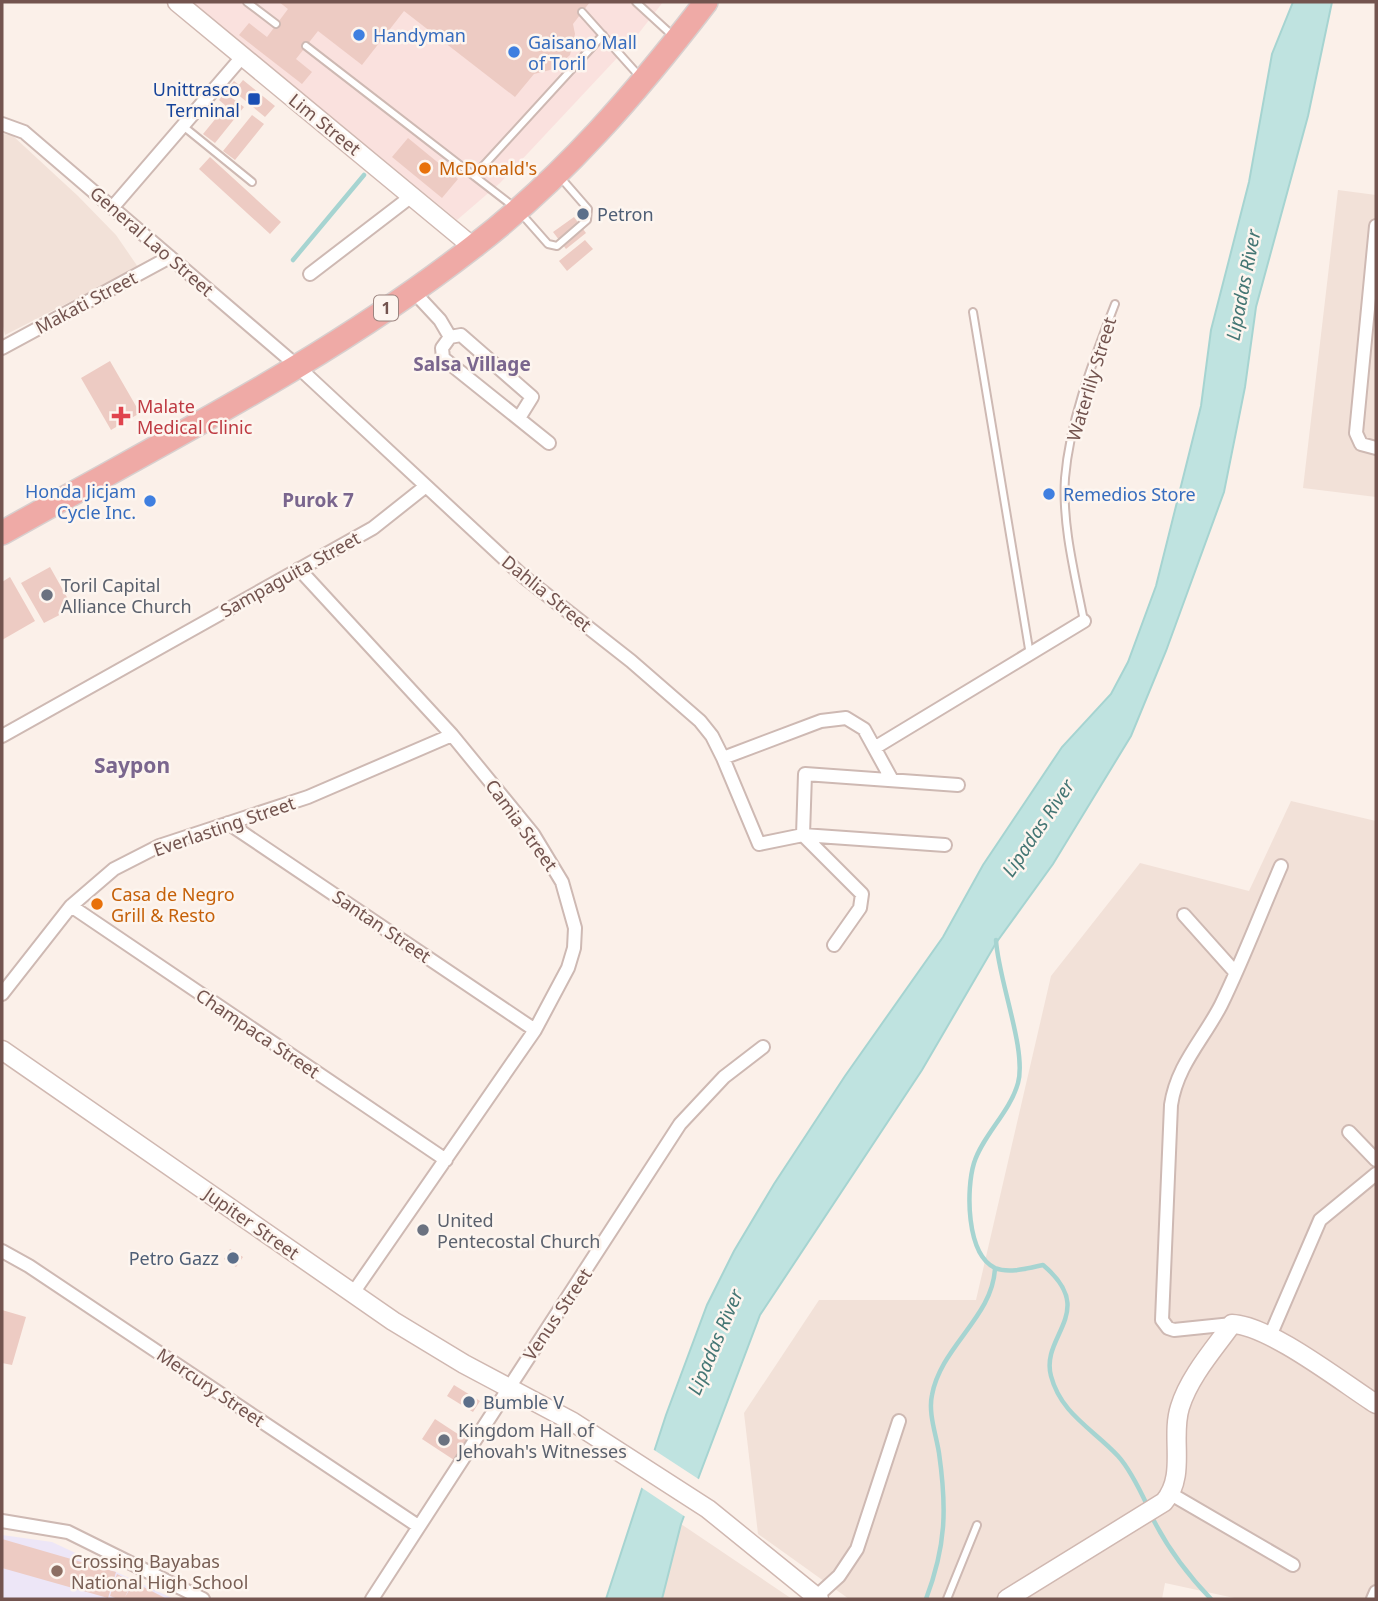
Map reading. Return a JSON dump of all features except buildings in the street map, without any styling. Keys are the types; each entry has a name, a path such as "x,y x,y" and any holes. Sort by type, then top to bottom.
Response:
{"highway":[{"name":"1","path":"2,533 297,366 473,247 557,174 644,82 706,2"}],"main road":[{"name":"Lim Street","path":"182,3 242,57 473,247"},
{"name":"Jupiter Street","path":"2,1050 429,1343 610,1444 709,1509 817,1598"},
{"path":"1007,1599 1150,1512 1171,1494 1176,1476 1176,1427 1180,1405 1232,1324 1250,1326 1270,1336 1376,1404"}],"street":[{"path":"112,208 242,57"},
{"name":"General Lao Street","path":"2,124 24,132 297,366"},
{"path":"310,274 413,195"},
{"path":"1376,226 1356,433 1361,444 1376,448"},
{"name":"Makati Street","path":"2,348 170,257"},
{"path":"413,290 440,320 450,337"},
{"path":"519,418 532,397 461,335 450,337 442,348 443,358 549,443"},
{"name":"Dahlia Street","path":"297,366 524,577 681,704 712,736 759,844 803,835"},
{"name":"Sampaguita Street","path":"2,736 373,528 426,486"},
{"name":"Camia Street","path":"299,569 452,735 539,843 552,861 570,904 575,928 574,948 558,992 535,1030 353,1293"},
{"path":"876,747 1084,621"},
{"path":"723,758 835,718 856,722 876,747 892,780"},
{"name":"Everlasting Street","path":"2,994 71,906 95,883 138,856 228,822 307,797 452,735"},
{"path":"834,946 860,908 862,894 803,835 805,774 958,785"},
{"name":"Santan Street","path":"228,822 535,1030"},
{"path":"803,835 945,845"},
{"path":"1232,1324 1174,1330 1164,1325 1162,1312 1169,1125 1173,1087 1178,1072 1208,1030 1281,866"},
{"name":"Champaca Street","path":"71,906 446,1160"},
{"path":"1184,915 1235,972"},
{"name":"Venus Street","path":"372,1599 680,1124 724,1077 763,1047"},
{"path":"1349,1132 1376,1160"},
{"path":"1270,1336 1320,1220 1376,1174"},
{"name":"Mercury Street","path":"2,1251 29,1266 418,1526"},
{"path":"817,1598 849,1563 857,1549 899,1422"},
{"path":"1171,1494 1293,1565"},
{"path":"2,1521 68,1532 203,1599"},
{"path":"1373,1599 1376,1592"}],"lane":[{"path":"247,2 276,24"},
{"path":"636,2 677,40"},
{"path":"582,12 644,82"},
{"path":"474,176 603,36"},
{"path":"306,46 518,210 548,244 557,246 587,220 588,209 557,174"},
{"path":"183,126 252,182"},
{"name":"Waterlily Street","path":"1084,621 1066,520 1065,478 1073,428 1093,360 1115,304"},
{"path":"973,312 1030,655"},
{"path":"947,1599 977,1525"}],"shaded area":[{"path":"192,2 663,2 632,42 500,183 457,220"},
{"path":"2,134 12,135 78,196 116,235 138,267 5,335 2,322"},
{"path":"1338,190 1376,195 1376,497 1303,488"},
{"path":"1291,801 1376,821 1376,1599 1239,1599 1165,1583 1162,1599 849,1599 758,1534 744,1413 819,1300 976,1300 1051,976 1140,863 1249,891"},
{"path":"681,1524 792,1599 662,1599"},
{"name":"Crossing Bayabas National High School","path":"2,1535 52,1542 174,1599 2,1599"}],"water":[{"name":"Lipadas River","path":"1293,2 1332,2 1308,116 1256,307 1245,387 1224,492 1166,651 1131,736 1053,864 996,943 922,1070 760,1315 681,1524 662,1599 606,1599 666,1415 707,1305 734,1251 774,1184 845,1076 943,937 983,865 1062,747 1111,694 1128,662 1156,586 1201,406 1211,330 1249,182 1272,54"}],"pier":[{"path":"651,1448 700,1480 687,1518 639,1486"}],"waterway":[{"path":"293,260 364,175"},
{"path":"996,940 1016,1034 1020,1069 1014,1094 974,1163 969,1204 974,1235 985,1261 995,1268 1013,1270 1043,1265 1059,1282 1066,1296 1067,1310 1050,1361 1051,1376 1056,1389 1070,1411 1122,1461 1148,1507"},
{"path":"926,1599 938,1562 944,1510 939,1453 932,1416 932,1395 945,1361 986,1302 995,1268"},
{"path":"1151,1515 1178,1560 1211,1599"}],"place":[{"name":"Handyman","path":"359,35"},
{"name":"Gaisano Mall of Toril","path":"514,52"},
{"name":"Unittrasco Terminal","path":"254,99"},
{"name":"McDonald's","path":"425,168"},
{"name":"Petron","path":"583,214"},
{"name":"Malate Medical Clinic","path":"121,416"},
{"name":"Remedios Store","path":"1049,494"},
{"name":"Honda Jicjam Cycle Inc.","path":"150,501"},
{"name":"Toril Capital Alliance Church","path":"47,595"},
{"name":"Casa de Negro Grill & Resto","path":"97,904"},
{"name":"United Pentecostal Church","path":"423,1230"},
{"name":"Petro Gazz","path":"233,1258"},
{"name":"Bumble V","path":"469,1402"},
{"name":"Kingdom Hall of Jehovah's Witnesses","path":"444,1440"},
{"name":"Crossing Bayabas National High School","path":"57,1571"}],"district":[{"name":"Salsa Village","path":"472,364"},
{"name":"Purok 7","path":"318,500"},
{"name":"Saypon","path":"132,765"}]}
